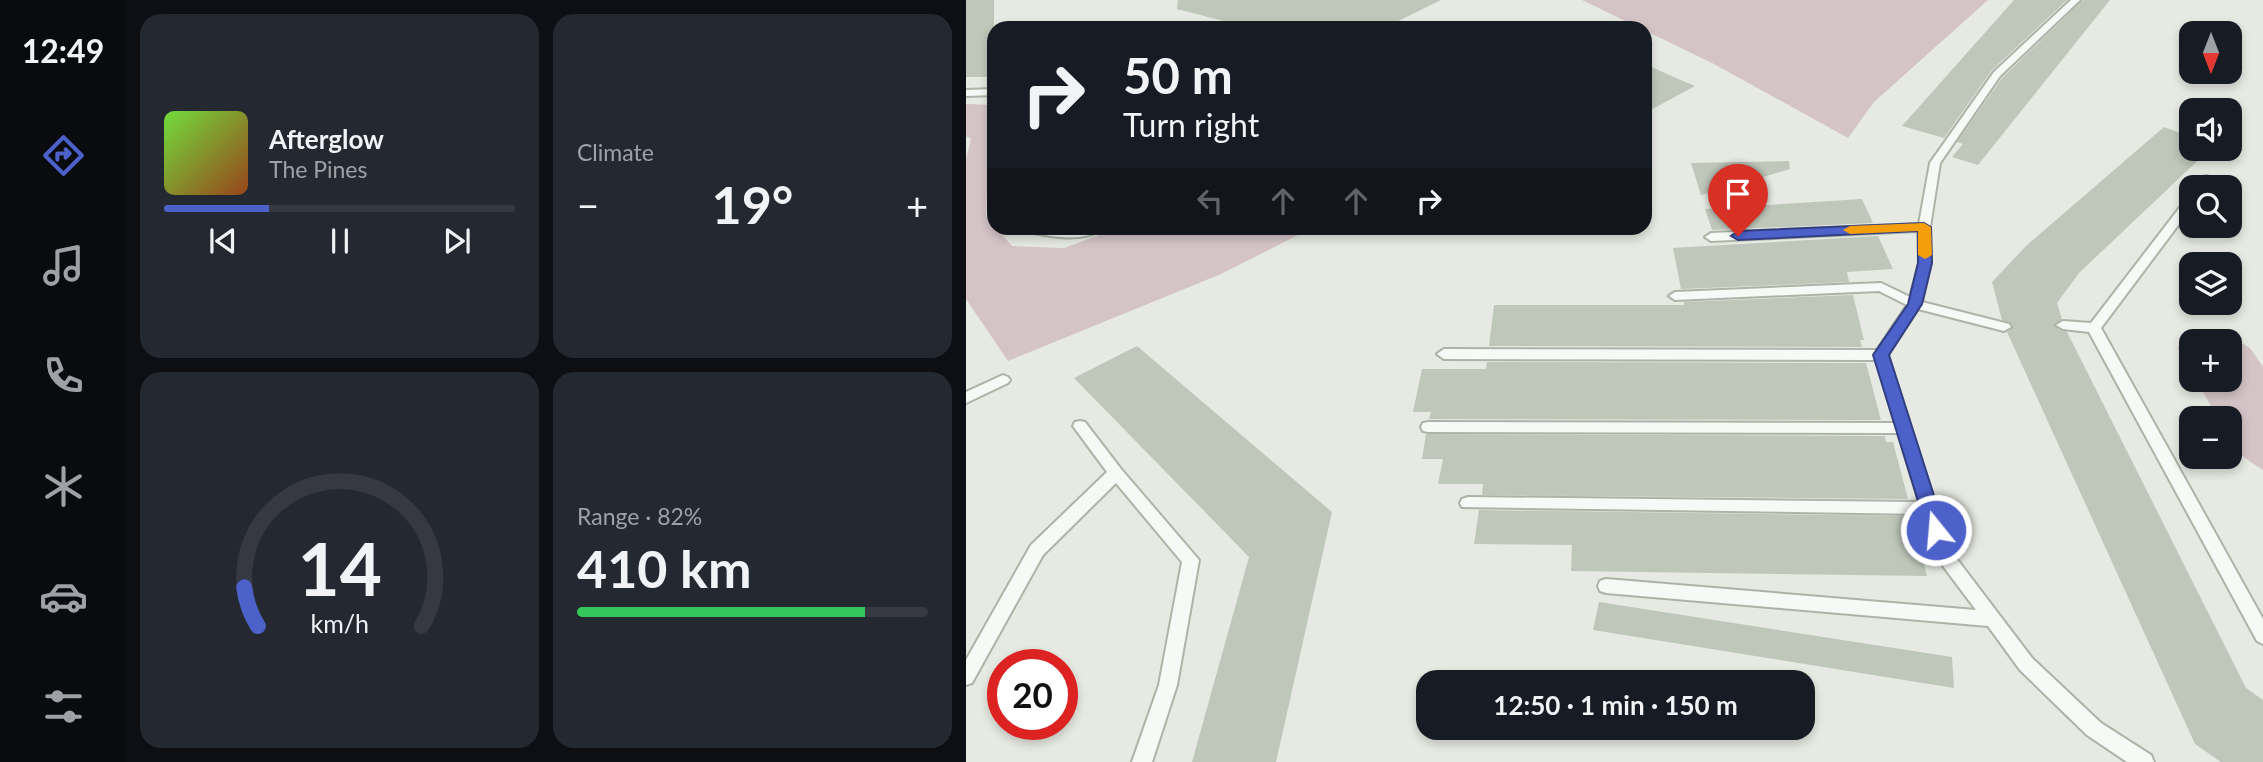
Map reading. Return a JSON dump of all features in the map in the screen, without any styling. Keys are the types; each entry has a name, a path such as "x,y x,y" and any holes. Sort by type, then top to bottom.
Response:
{"lane":[{"path":"1881,355 1915,304 1925,263 1924,227 1936,163 1997,74 2076,0"},
{"path":"966,93 987,92"},
{"path":"2094,328 2179,216"},
{"path":"1711,237 1924,227"},
{"path":"1675,296 1881,287 1915,304 2004,327"},
{"path":"2063,325 2094,328"},
{"path":"2094,328 2263,636"},
{"path":"1444,354 1881,355"},
{"path":"1881,355 1942,553 2026,664 2094,729 2144,762"},
{"path":"966,397 1003,380"},
{"path":"1080,426 1116,473 1191,560 1168,685 1142,762"},
{"path":"1428,427 1903,428"},
{"path":"966,677 1037,550 1116,473"},
{"path":"1468,503 1929,508"},
{"path":"1606,586 1992,619"}],"shaded area":[{"path":"1582,0 1988,0 1874,102 1848,138 1714,64 1652,34 1652,21 1625,21"},
{"path":"966,104 987,105 987,235 1002,235 1012,246 1064,248 1099,235 1298,235 1221,274 1008,361 966,299 966,159 971,139 966,136"},
{"path":"2242,343 2250,348 2263,367 2263,470 2242,455 2242,406 2211,406 2203,392 2242,392"}],"building":[{"path":"966,0 994,0 994,21 987,21 987,77 966,77"},
{"path":"1178,0 1441,0 1398,21 1224,21 1177,9"},
{"path":"2014,0 2067,0 1992,70 1944,138 1902,126"},
{"path":"2083,0 2110,0 1978,165 1952,157 1963,144 1957,142 2002,78"},
{"path":"1652,67 1695,86 1652,109"},
{"path":"2164,127 2179,133 2179,161 2197,161 2183,175 2179,175 2179,178 2079,273 2057,303 2062,319 2054,326 2067,332 2246,688 2263,700 2263,762 2221,762 2195,744 2007,332 2013,326 2002,320 1992,282 2027,245"},
{"path":"1789,161 1790,169 1701,195 1691,163"},
{"path":"1862,199 1873,223 1712,230 1705,209"},
{"path":"1878,236 1893,269 1847,272 1849,282 1681,289 1673,248"},
{"path":"1853,295 1864,340 1860,340 1862,347 1489,346 1494,305 1684,305 1684,302"},
{"path":"1137,346 1332,512 1276,762 1192,762 1249,557 1074,378"},
{"path":"1487,362 1866,363 1881,420 1429,419 1431,412 1413,412 1422,369 1486,369"},
{"path":"1426,434 1885,436 1886,442 1893,442 1908,499 1482,495 1483,484 1438,484 1443,459 1422,459"},
{"path":"1479,510 1912,516 1927,576 1571,571 1572,545 1474,544"},
{"path":"1599,602 1952,657 1954,688 1593,630"}],"slow traffic":[{"path":"1850,230 1924,227 1925,255"}],"route":[{"path":"1738,236 1924,227 1925,263 1915,304 1881,355 1936,530"}]}
